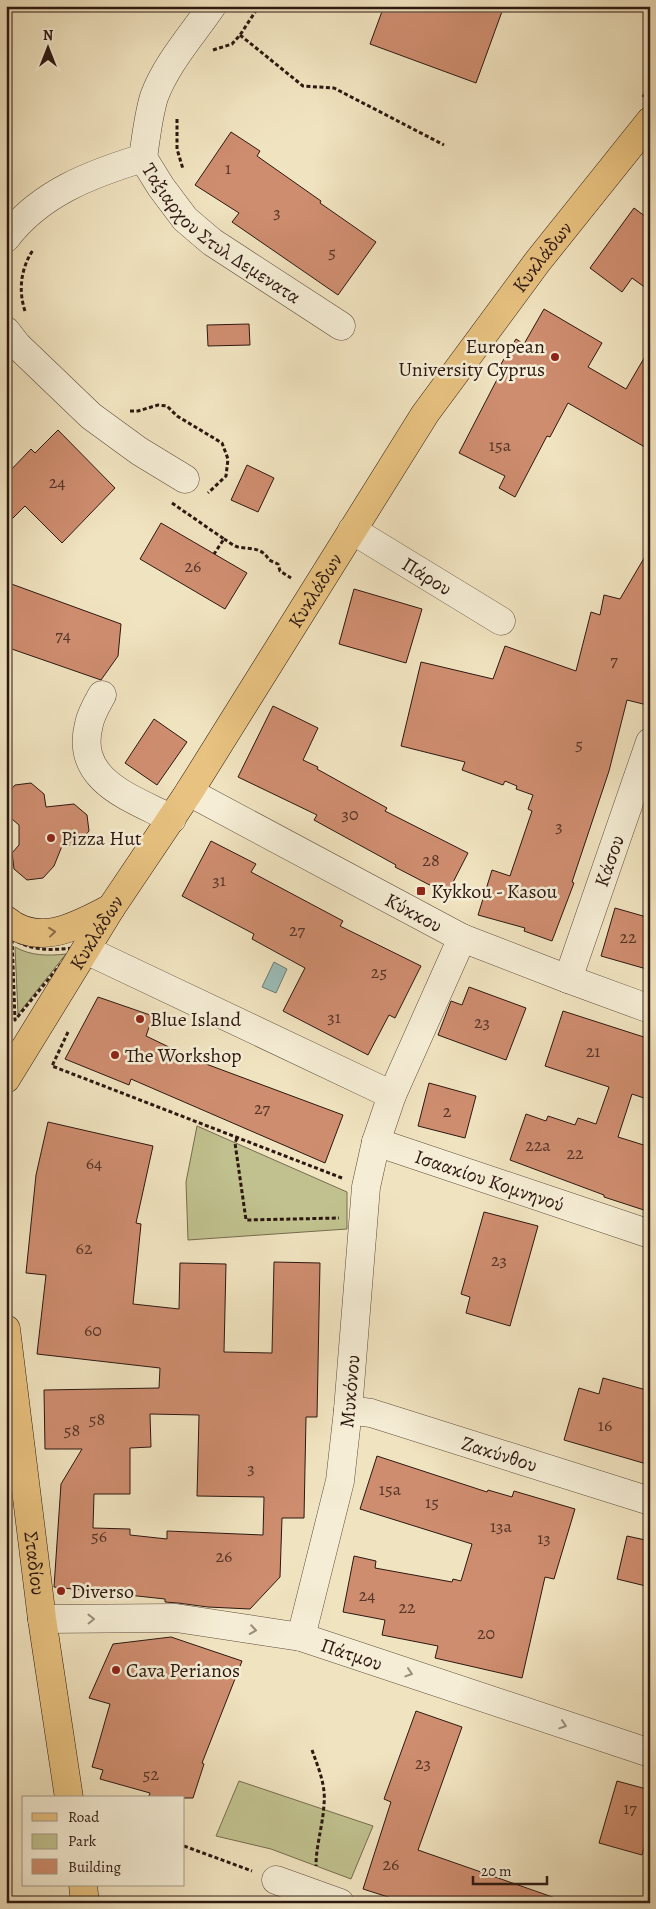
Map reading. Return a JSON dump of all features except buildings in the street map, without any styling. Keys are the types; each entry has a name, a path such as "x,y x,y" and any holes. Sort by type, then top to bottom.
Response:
{"main road":[{"name":"Κυκλάδων","path":"6,1079 111,908 172,819 425,414 538,261 650,121"},
{"path":"6,920 24,930 50,933 75,927 111,908"},
{"name":"Σταδίου","path":"6,1329 10,1381 42,1619 70,1796"},
{"path":"83,1886 86,1903"}],"street":[{"path":"144,158 149,118 162,79 212,6"},
{"name":"Ταξιαρχου Στυλ Δεμενατα","path":"6,238 30,212 66,187 110,168 144,158 161,187 185,218 212,242 341,326"},
{"path":"16,323 17,345 92,416 140,451 192,493"},
{"name":"Πάρου","path":"352,530 501,621"},
{"path":"102,695 89,722 86,740 89,755 96,772 108,784 129,797 172,819"},
{"name":"Κάσου","path":"568,979 650,742"},
{"name":"Κύκκου","path":"189,792 462,938 650,1009"},
{"path":"376,1142 392,1095 462,938"},
{"path":"86,950 392,1095"},
{"name":"Μυκόνου","path":"301,1638 340,1481 348,1410 366,1187 376,1142"},
{"name":"Ισαακίου Κομνηνού","path":"376,1142 650,1234"},
{"name":"Ζακύνθου","path":"348,1410 371,1413 650,1501"},
{"name":"Πάτμου","path":"42,1619 176,1618 301,1638 650,1753"},
{"path":"276,1880 340,1903"}],"path":[{"path":"209,55 213,50 232,44 259,6"},
{"path":"240,35 303,86 334,88 444,145"},
{"path":"177,115 177,149 186,175"},
{"path":"16,323 22,277 27,259 36,245"},
{"path":"127,411 138,411 158,405 167,406 177,416 222,443 228,459 226,476 215,488 192,493 179,508"},
{"path":"224,539 236,547 259,550 266,554 269,560 278,564 280,571 288,575 295,582"},
{"path":"12,938 27,947 52,950 74,948 15,1020 12,938"},
{"path":"60,1047 52,1066 366,1187"},
{"path":"237,1138 235,1143 246,1220 347,1218"},
{"path":"312,1750 323,1780 325,1802 316,1853 314,1893"},
{"path":"185,1846 276,1880"}],"green space":[{"path":"15,947 40,955 66,954 18,1014"},
{"path":"197,1126 347,1192 347,1229 188,1240 186,1182"},
{"path":"239,1781 373,1826 351,1879 271,1849 216,1836"}],"water":[{"path":"274,962 287,969 276,993 262,987"}],"place":[{"name":"European University Cyprus","path":"555,357"},
{"name":"Pizza Hut","path":"51,838"},
{"name":"Kykkou - Kasou","path":"421,891"},
{"name":"Blue Island","path":"140,1019"},
{"name":"The Workshop","path":"115,1055"},
{"name":"Diverso","path":"61,1591"},
{"name":"Cava Perianos","path":"116,1670"}]}
